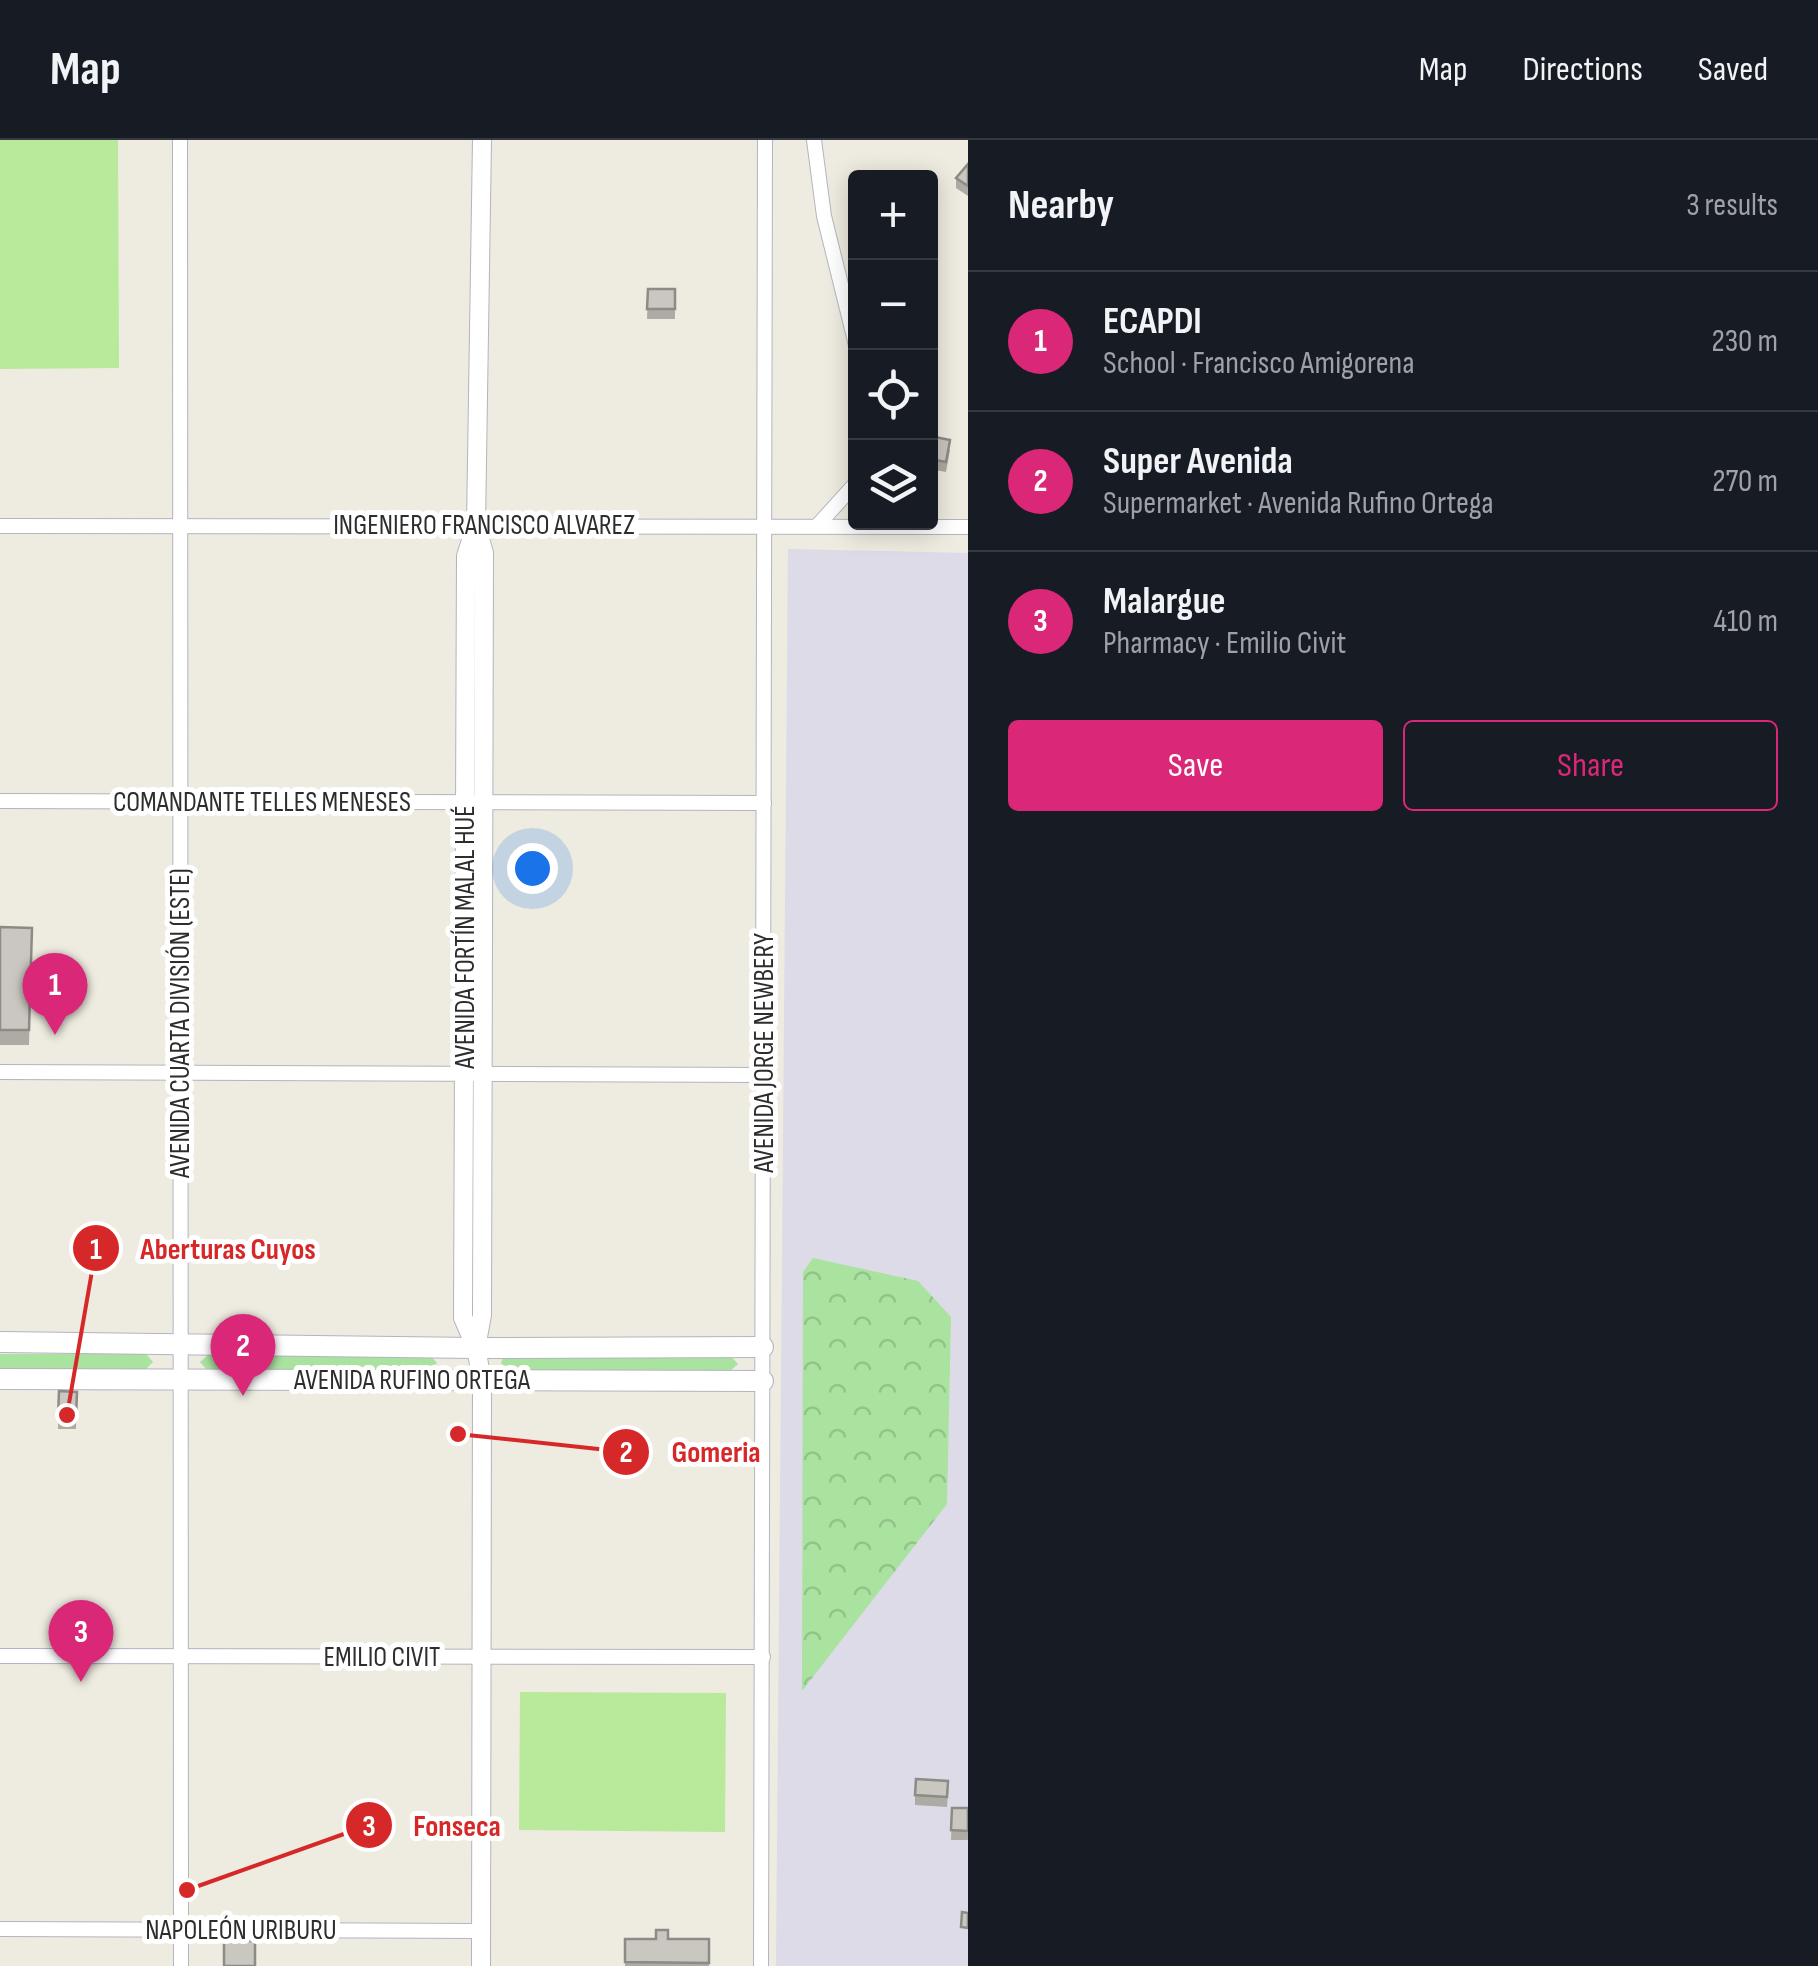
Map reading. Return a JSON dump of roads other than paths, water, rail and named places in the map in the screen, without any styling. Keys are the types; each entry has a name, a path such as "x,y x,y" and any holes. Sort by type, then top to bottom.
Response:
{"main road":[{"name":"AVENIDA RUFINO ORTEGA","path":"0,1342 764,1347"},
{"name":"AVENIDA RUFINO ORTEGA","path":"0,1379 764,1381"}],"street":[{"name":"AVENIDA CUARTA DIVISIÓN (ESTE)","path":"180,140 181,1966"},
{"name":"AVENIDA FORTÍN MALAL HUÉ","path":"481,1966 482,1380 476,1348 464,1318 474,1074 474,802 466,556 476,524 482,140"},
{"name":"AVENIDA JORGE NEWBERY","path":"760,1966 764,140"},
{"path":"814,140 824,216 848,313"},
{"path":"817,526 848,491"},
{"name":"INGENIERO FRANCISCO ALVAREZ","path":"0,526 968,527"},
{"name":"COMANDANTE TELLES MENESES","path":"0,801 764,804"},
{"path":"0,1072 764,1075"},
{"name":"EMILIO CIVIT","path":"0,1656 763,1657"},
{"name":"NAPOLEÓN URIBURU","path":"0,1929 481,1931"}],"place":[{"name":"ECAPDI","path":"55,1035"},
{"name":"Super Avenida","path":"243,1396"},
{"name":"Aberturas Cuyos","path":"67,1415"},
{"name":"Gomeria","path":"458,1434"},
{"name":"Malargue","path":"81,1682"},
{"name":"Fonseca","path":"187,1890"}]}
